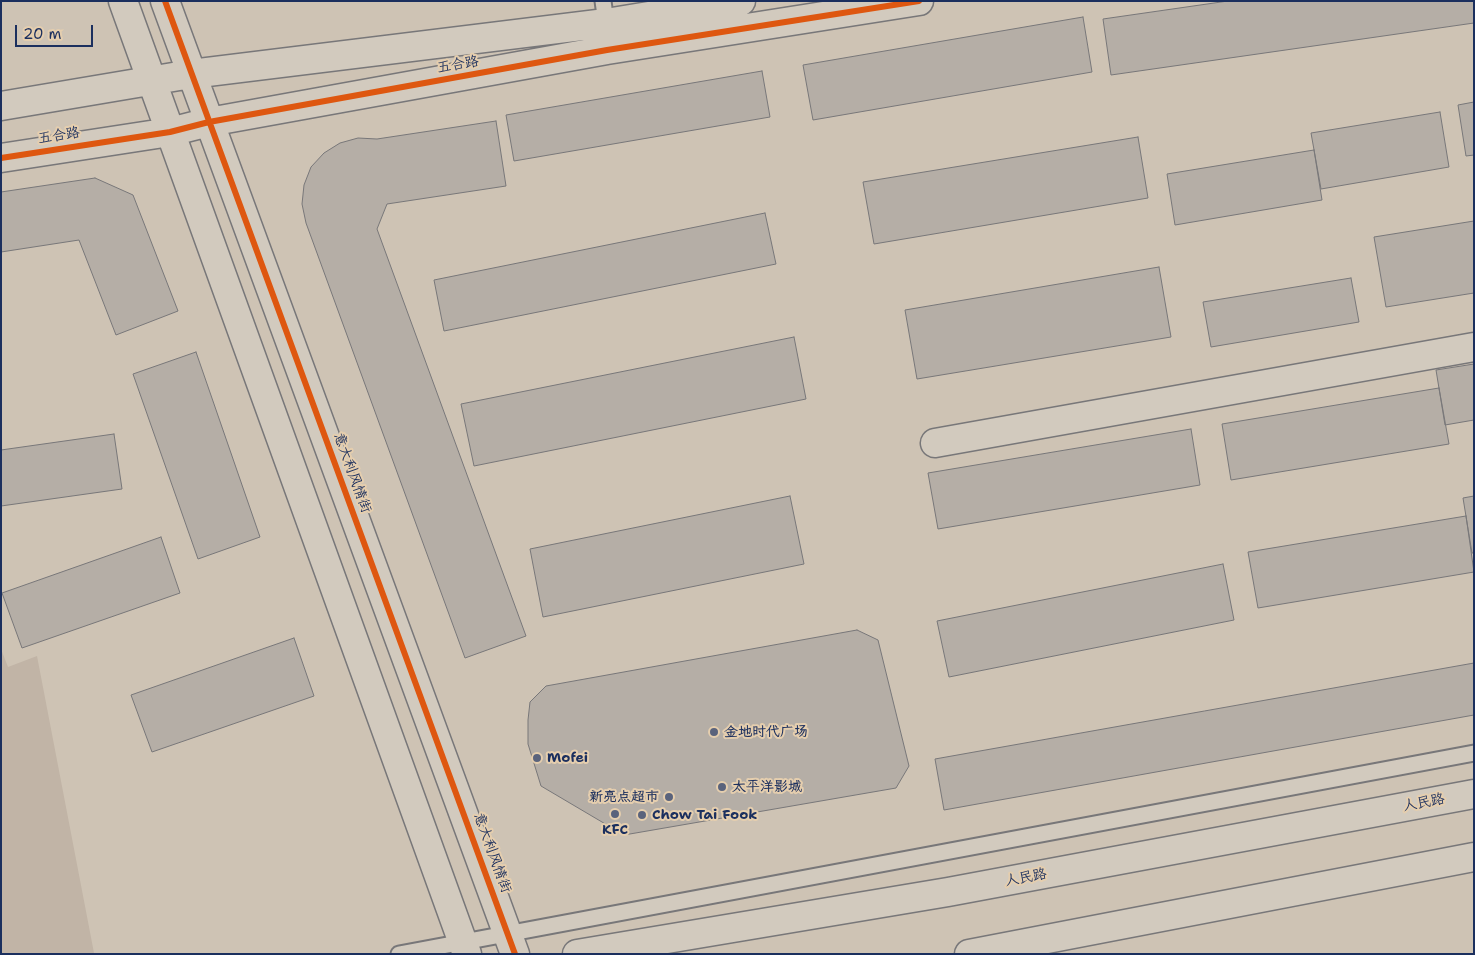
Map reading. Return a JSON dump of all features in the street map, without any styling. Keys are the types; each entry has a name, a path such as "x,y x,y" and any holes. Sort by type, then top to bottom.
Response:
{"street":[{"path":"123,1 465,948"},
{"name":"意大利风情街","path":"165,1 512,944"},
{"name":"五合路","path":"1,106 191,74 604,12 741,1"},
{"name":"五合路","path":"1,158 170,132 208,122 607,50 919,1"},
{"path":"935,443 1474,347"},
{"name":"人民路","path":"577,954 948,892 1474,794"},
{"path":"969,954 1474,857"}],"lane":[{"path":"398,954 512,944 1474,753"}],"shaded area":[{"path":"1,649 8,667 37,656 94,953 1,954"}],"building":[{"path":"1228,1 1474,1 1474,23 1111,75 1103,19"},
{"path":"1083,17 1092,72 813,120 803,65"},
{"path":"762,71 770,117 514,161 506,115"},
{"path":"1474,102 1474,155 1466,156 1458,105"},
{"path":"1440,112 1449,167 1321,189 1311,133"},
{"path":"496,121 506,186 387,204 377,229 526,636 465,658 306,223 302,204 304,185 311,167 324,153 340,143 358,138 377,139"},
{"path":"1138,137 1148,198 874,244 863,182"},
{"path":"1314,150 1322,200 1175,225 1167,174"},
{"path":"95,178 133,195 178,311 116,335 79,240 1,252 1,192"},
{"path":"765,213 776,264 444,331 434,280"},
{"path":"1474,221 1474,293 1386,307 1374,237"},
{"path":"1159,267 1171,337 917,379 905,310"},
{"path":"1351,278 1359,322 1211,347 1203,302"},
{"path":"794,337 806,399 474,466 461,404"},
{"path":"196,352 260,537 198,559 133,374"},
{"path":"1474,364 1474,420 1445,425 1436,370"},
{"path":"1439,388 1449,444 1231,480 1222,424"},
{"path":"1191,429 1200,485 938,529 928,473"},
{"path":"114,434 122,489 1,506 1,450"},
{"path":"790,496 804,564 543,617 530,549"},
{"path":"1474,496 1474,553 1472,553 1463,498"},
{"path":"1466,516 1474,572 1258,608 1248,552"},
{"path":"161,537 180,593 22,648 2,593"},
{"path":"1223,564 1234,620 949,677 937,621"},
{"name":"金地时代广场","path":"857,630 878,640 909,766 896,788 624,835 541,786 528,744 528,720 530,702 546,686"},
{"path":"294,638 314,696 152,752 131,695"},
{"path":"1474,663 1474,715 944,810 935,759"}],"cycle path":[{"path":"165,1 515,954"},
{"path":"1,158 170,132 209,122 607,50 919,1"}],"place":[{"name":"金地时代广场","path":"714,732"},
{"name":"Mofei","path":"537,758"},
{"name":"太平洋影城","path":"722,787"},
{"name":"新亮点超市","path":"669,797"},
{"name":"KFC","path":"615,814"},
{"name":"Chow Tai Fook","path":"642,815"}]}
